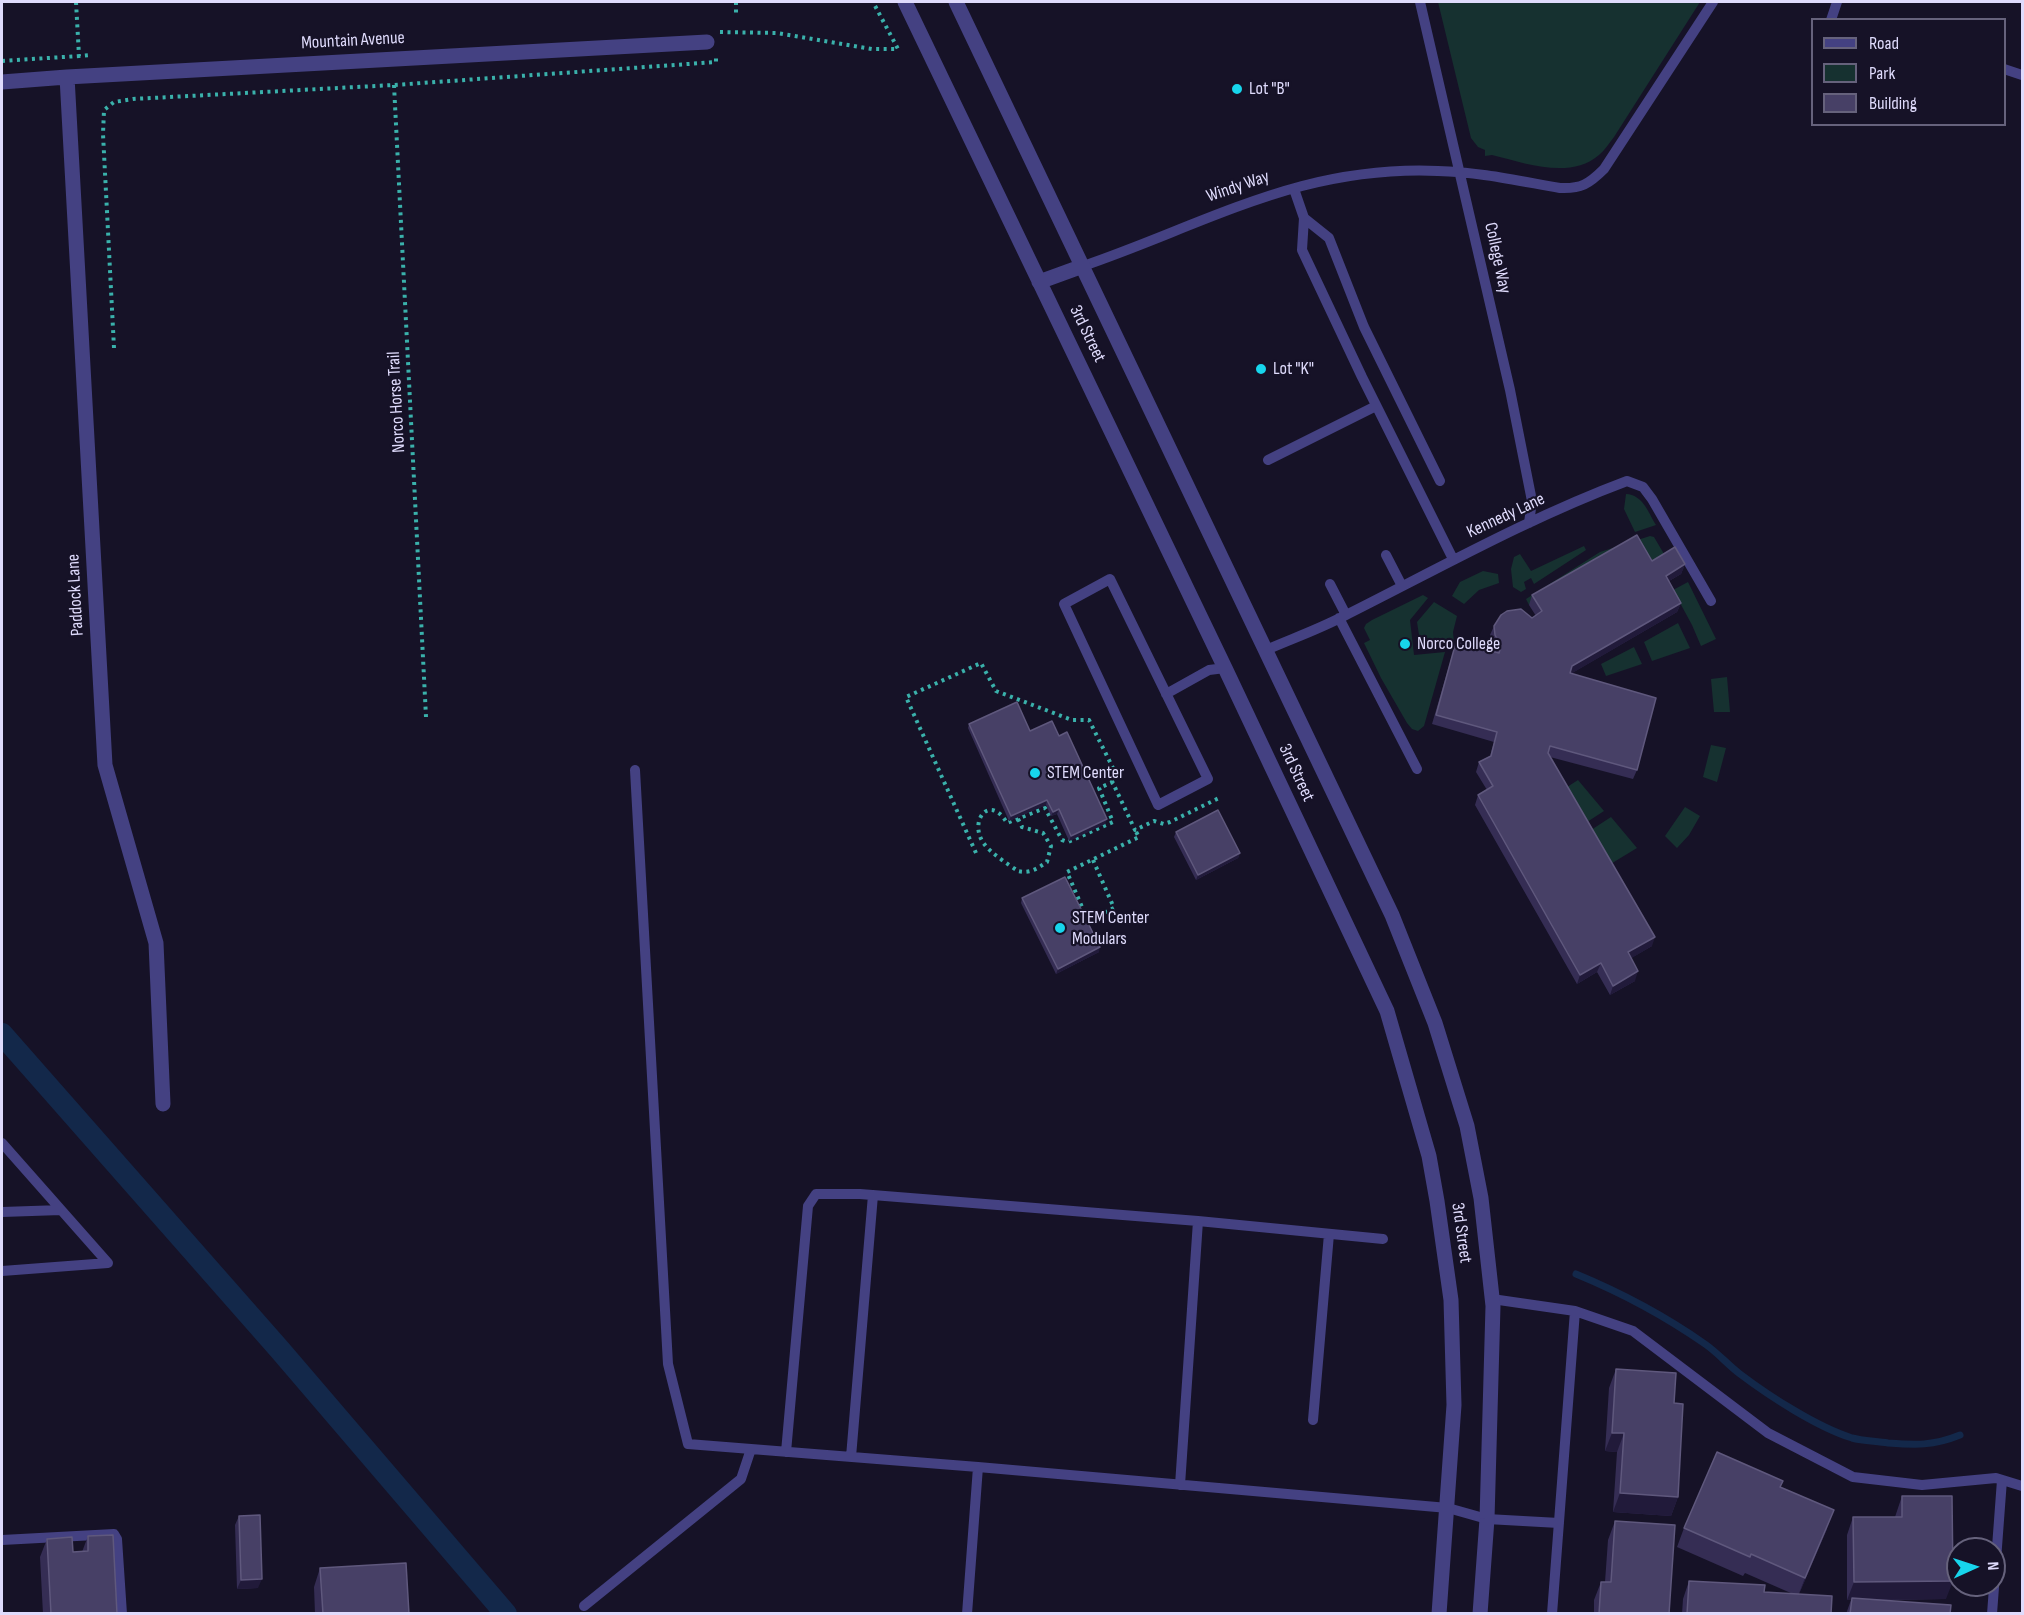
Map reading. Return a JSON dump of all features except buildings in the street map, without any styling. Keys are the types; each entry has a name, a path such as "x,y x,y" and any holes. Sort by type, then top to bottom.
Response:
{"street":[{"name":"3rd Street","path":"905,2 1387,1011 1429,1156 1451,1300 1454,1406 1439,1614"},
{"name":"3rd Street","path":"956,2 1392,915 1435,1023 1467,1126 1481,1198 1492,1299 1487,1519 1480,1614"},
{"name":"Mountain Avenue","path":"2,82 714,41"},
{"name":"Paddock Lane","path":"67,77 105,765 156,943 163,1104"},
{"name":"Windy Way","path":"1039,282 1083,266"}],"lane":[{"name":"College Way","path":"1420,2 1510,390 1532,501 1529,523"},
{"name":"Windy Way","path":"1083,266 1220,214 1294,189 1326,181 1387,173 1435,171 1487,175 1571,189 1585,186 1604,169 1713,2"},
{"path":"1832,18 1837,2"},
{"path":"2006,70 2022,75"},
{"path":"1294,189 1305,218 1302,250 1453,560"},
{"path":"1305,218 1329,238 1364,327 1440,481"},
{"path":"1268,460 1377,406"},
{"name":"Kennedy Lane","path":"1266,650 1343,617 1529,523 1627,481 1643,487 1711,601"},
{"path":"1386,555 1402,586"},
{"path":"1110,579 1166,694 1208,779 1158,805 1064,603 1110,579"},
{"path":"1330,584 1343,617 1417,769"},
{"path":"1166,694 1209,670 1225,668"},
{"path":"635,770 668,1364 688,1444 1448,1508 1487,1519 1558,1523"},
{"path":"2,1143 108,1263 2,1271"},
{"path":"786,1452 808,1206 816,1194 873,1195 1198,1221 1383,1239"},
{"path":"851,1457 873,1195"},
{"path":"2,1212 61,1210"},
{"path":"1180,1485 1198,1221"},
{"path":"1313,1420 1329,1234"},
{"path":"1492,1299 1575,1311 1633,1331 1768,1433 1853,1477 1922,1485 1995,1478 2022,1486"},
{"path":"1552,1614 1575,1311"},
{"path":"584,1606 741,1479 751,1449"},
{"path":"967,1614 978,1467"},
{"path":"1992,1614 2002,1480"},
{"path":"2,1540 114,1534 117,1539 122,1614"}],"path":[{"path":"736,2 736,15"},
{"path":"114,348 103,134 104,110 114,102 716,62 714,41"},
{"path":"2,61 79,56"},
{"name":"Norco Horse Trail","path":"394,85 426,717"},
{"path":"976,853 906,697 981,663 996,691 1072,720 1089,720 1114,770 1113,782 1139,837 1067,872 1088,921 1114,908 1093,860"},
{"path":"1018,819 1022,827 1043,833 1051,846 1047,862 1025,873 1018,871 986,847 978,829 980,815 984,811 991,810 999,813 1007,823 1045,808 1062,840 1068,842 1113,822 1099,788 1113,782"},
{"path":"1135,830 1154,821 1164,824 1170,822 1221,797"}],"green space":[{"path":"1438,2 1700,2 1605,149 1587,163 1561,168 1533,165 1492,155 1485,156 1485,150 1478,147 1471,138"},
{"path":"1626,494 1637,497 1641,501 1656,525 1635,532 1624,509"},
{"path":"1650,536 1654,537 1667,559 1648,570 1633,545 1529,605 1526,599 1600,552"},
{"path":"1584,546 1586,550 1534,584 1531,578 1524,582 1526,589 1521,592 1513,587 1511,569 1514,557 1520,554 1531,571"},
{"path":"1483,571 1498,574 1499,583 1479,590 1464,604 1452,596 1460,582"},
{"path":"1688,582 1716,639 1701,646 1673,590"},
{"path":"1423,595 1428,598 1410,620 1414,655 1445,652 1424,726 1418,731 1412,729 1407,723 1381,678 1364,643 1370,640 1364,628 1372,620"},
{"path":"1434,602 1457,616 1453,632 1454,644 1421,648 1417,622"},
{"path":"1678,623 1690,648 1652,661 1644,642"},
{"path":"1634,647 1642,664 1606,676 1601,664"},
{"path":"1727,677 1730,712 1714,712 1711,679"},
{"path":"1711,745 1726,748 1717,782 1703,777"},
{"path":"1578,780 1604,811 1584,824 1564,789"},
{"path":"1685,807 1700,816 1689,835 1677,848 1665,836"},
{"path":"1611,817 1637,848 1609,865 1588,832"}],"waterway":[{"path":"2,1034 280,1350 506,1614"},
{"path":"1576,1274 1626,1297 1674,1324 1710,1348 1765,1392 1809,1419 1838,1433 1861,1440 1907,1444 1933,1443 1960,1435"}],"place":[{"name":"Lot \"B\"","path":"1237,89"},
{"name":"Lot \"K\"","path":"1261,369"},
{"name":"Norco College","path":"1405,644"},
{"name":"STEM Center","path":"1035,773"},
{"name":"STEM Center Modulars","path":"1060,928"}]}
